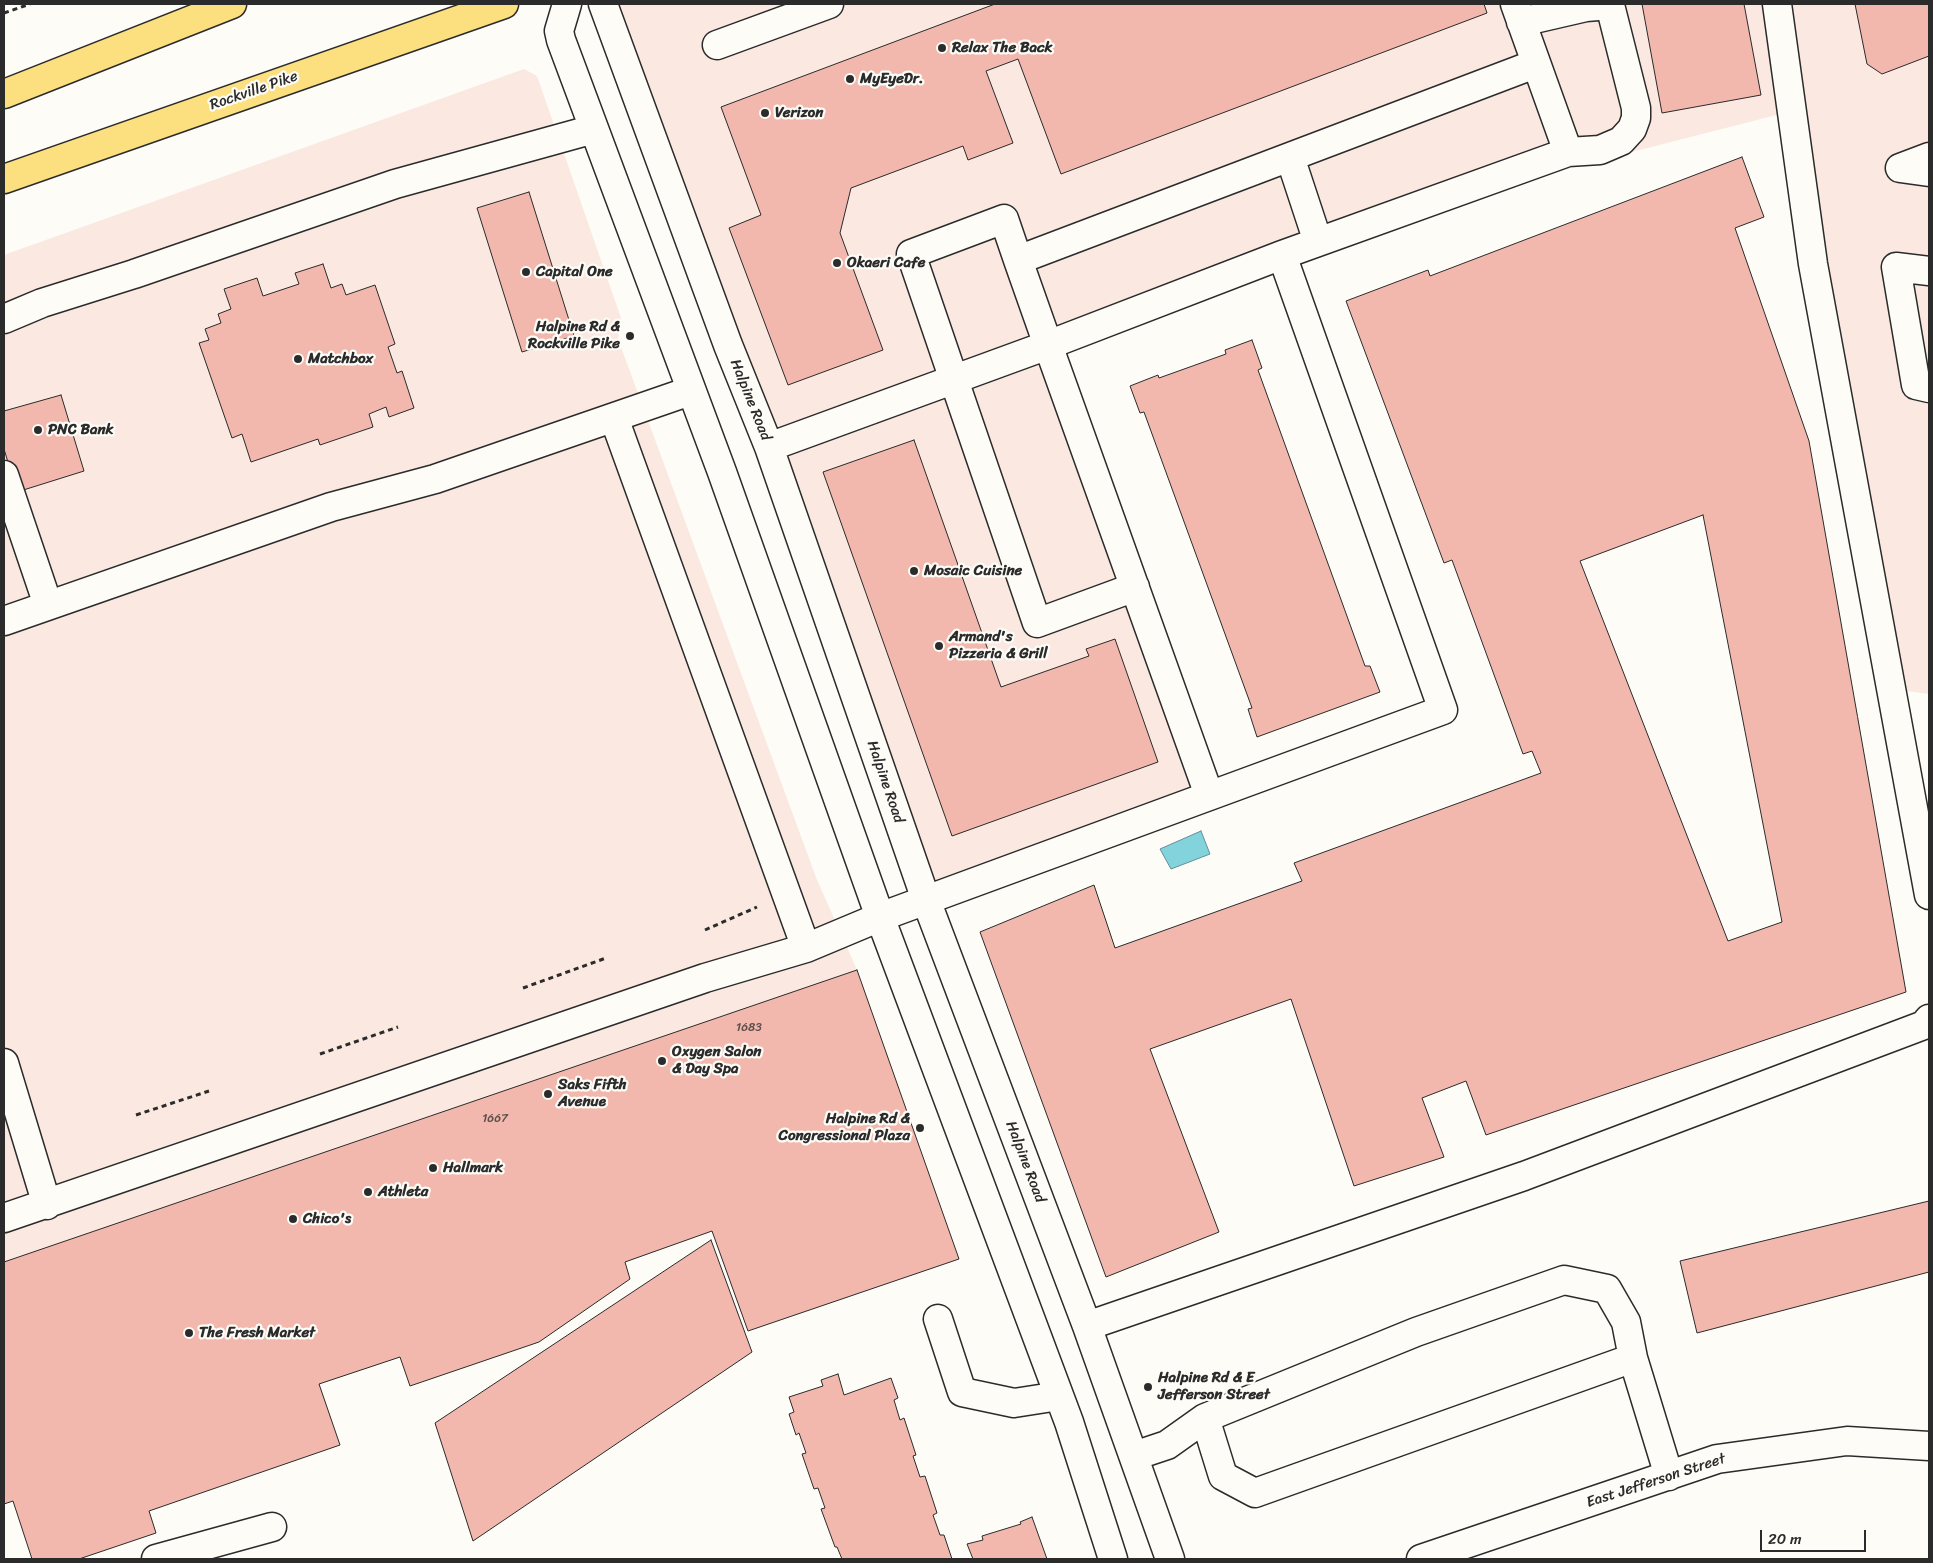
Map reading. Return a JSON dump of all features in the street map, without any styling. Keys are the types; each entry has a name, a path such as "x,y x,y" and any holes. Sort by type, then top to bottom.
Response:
{"main road":[{"path":"4,94 232,4"},
{"name":"Rockville Pike","path":"4,179 504,4"}],"street":[{"path":"567,4 559,31 690,391 722,472 880,918 1059,1396 1113,1559"},
{"name":"Halpine Road","path":"603,4 728,345 768,447 926,900 1087,1326 1170,1559"},
{"path":"717,45 829,4"},
{"path":"1777,4 1813,264 1929,895"},
{"path":"768,447 1048,345 1282,255 1568,152 1600,150 1621,141 1632,129 1636,118 1610,6 1518,13 1568,152"},
{"path":"1018,260 1535,64"},
{"path":"4,319 42,303 134,274 395,184 594,129"},
{"path":"1290,157 1318,242"},
{"path":"1929,157 1900,168 1929,172"},
{"path":"1135,588 1037,623 911,254 1004,219 1048,345 1135,588 1208,795"},
{"path":"4,1218 47,1205 704,978 806,948 926,900 1443,710 1282,255"},
{"path":"1929,271 1896,267 1916,386 1929,388"},
{"path":"4,621 331,507 435,479 690,391"},
{"path":"614,418 806,948"},
{"path":"4,475 48,605"},
{"path":"1087,1326 1524,1176 1924,1024 1929,1019"},
{"path":"4,1062 47,1205"},
{"path":"1134,1456 1167,1445 1205,1418 1416,1332 1564,1280 1607,1289 1626,1322 1633,1358 1669,1476"},
{"path":"938,1320 962,1392 1014,1403 1059,1396"},
{"path":"1205,1418 1222,1476 1256,1493 1633,1358"},
{"name":"East Jefferson Street","path":"1421,1559 1717,1459 1847,1440 1929,1446"},
{"path":"156,1559 272,1527"}],"path":[{"path":"4,13 30,4"},
{"path":"705,930 787,895"},
{"path":"523,988 606,958"},
{"path":"320,1054 398,1027"},
{"path":"136,1115 209,1091"}],"shaded area":[{"path":"603,4 1929,4 1929,694 1892,689 1792,111 1624,154 1568,152 1049,345 1209,795 926,900"},
{"path":"524,69 537,76 621,318 618,339 817,880 857,970 959,1259 748,1331 712,1231 625,1262 630,1279 539,1342 410,1386 400,1357 320,1384 340,1445 149,1510 156,1533 79,1559 32,1559 13,1501 4,1504 4,255"}],"water":[{"path":"1201,831 1210,854 1171,869 1160,849"}],"building":[{"path":"995,4 1484,4 1487,13 1061,174 1018,59 986,71 1013,143 968,160 963,146 851,188 840,233 883,350 788,385 729,228 761,215 721,107"},
{"path":"1642,4 1744,4 1761,95 1662,113"},
{"path":"1855,4 1929,4 1929,56 1882,74 1867,64"},
{"path":"1742,157 1764,217 1735,228 1809,441 1906,992 1486,1135 1466,1081 1422,1098 1444,1157 1354,1186 1291,999 1150,1049 1219,1232 1106,1277 980,932 1094,885 1115,948 1302,881 1294,863 1541,773 1532,751 1523,754 1452,560 1444,563 1346,301 1428,270 1430,276","holes":["1703,515 1782,922 1728,941 1580,561"]},
{"name":"Capital One","path":"529,192 574,336 522,352 477,208"},
{"name":"Matchbox","path":"323,264 331,288 342,284 346,295 375,285 395,344 388,347 397,373 402,371 414,408 389,417 386,407 369,414 373,427 320,445 318,439 251,462 242,434 232,438 199,343 209,340 205,329 221,323 218,314 231,309 224,289 257,278 263,296 299,284 295,273"},
{"path":"1252,340 1262,368 1258,370 1365,666 1370,666 1380,692 1257,737 1248,709 1252,708 1144,412 1140,413 1130,386 1158,375 1159,378 1226,354 1225,350"},
{"name":"PNC Bank","path":"61,395 84,471 17,492 4,449 4,411"},
{"path":"914,440 1001,687 1089,656 1086,649 1115,639 1158,762 952,836 823,472"},
{"path":"857,970 959,1259 748,1331 712,1231 625,1262 630,1279 539,1342 410,1386 400,1357 319,1384 340,1445 149,1511 156,1533 79,1559 32,1559 13,1501 4,1504 4,1262"},
{"path":"1929,1201 1929,1272 1697,1333 1680,1261"},
{"path":"711,1240 752,1352 473,1541 435,1423"},
{"path":"838,1374 844,1395 891,1378 898,1398 894,1400 900,1420 904,1418 916,1455 913,1456 920,1477 925,1476 937,1513 933,1515 940,1535 944,1535 952,1559 842,1559 837,1547 835,1547 821,1509 825,1508 818,1488 814,1489 802,1454 806,1453 799,1433 796,1435 789,1414 794,1412 789,1397 823,1386 821,1380"},
{"path":"1032,1517 1047,1559 973,1559 967,1544 983,1540 982,1536 1021,1524 1020,1522"}],"place":[{"name":"Relax The Back","path":"942,48"},
{"name":"MyEyeDr.","path":"850,79"},
{"name":"Verizon","path":"765,113"},
{"name":"Okaeri Cafe","path":"837,263"},
{"name":"Capital One","path":"526,272"},
{"name":"Halpine Rd & Rockville Pike","path":"630,336"},
{"name":"Matchbox","path":"298,359"},
{"name":"PNC Bank","path":"38,430"},
{"name":"Mosaic Cuisine","path":"914,571"},
{"name":"Armand's Pizzeria & Grill","path":"939,646"},
{"name":"Oxygen Salon & Day Spa","path":"662,1061"},
{"name":"Saks Fifth Avenue","path":"548,1094"},
{"name":"Halpine Rd & Congressional Plaza","path":"920,1128"},
{"name":"Hallmark","path":"433,1168"},
{"name":"Athleta","path":"368,1192"},
{"name":"Chico's","path":"293,1219"},
{"name":"The Fresh Market","path":"189,1333"},
{"name":"Halpine Rd & E Jefferson Street","path":"1148,1387"}]}
